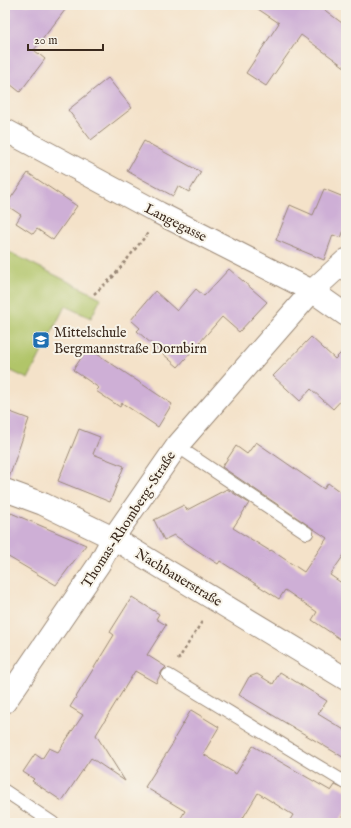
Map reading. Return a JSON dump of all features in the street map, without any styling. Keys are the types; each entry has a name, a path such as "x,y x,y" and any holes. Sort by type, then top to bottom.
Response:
{"street":[{"name":"Langegasse","path":"5,130 158,213 312,291 346,315"},
{"name":"Thomas-Rhomberg-Straße","path":"5,702 100,564 113,538 177,446 312,291 346,260"},
{"name":"Nachbauerstraße","path":"5,490 44,504 113,538 346,678"}],"lane":[{"path":"177,446 307,533"},
{"path":"168,675 346,783"},
{"path":"5,791 53,823"}],"path":[{"path":"94,294 114,277 151,230 158,213"},
{"path":"168,675 216,599"}],"green space":[{"name":"Mittelschule Bergmannstraße Dornbirn","path":"5,250 101,298 91,318 65,306 28,379 5,368"}],"building":[{"path":"5,5 69,5 34,50 45,59 20,92 5,80"},
{"path":"252,5 318,5 346,26 346,68 301,35 266,86 246,73 279,23"},
{"path":"108,78 132,108 91,140 68,110"},
{"path":"144,141 201,172 189,192 178,186 173,196 127,171"},
{"path":"28,173 77,206 53,240 37,229 33,234 16,223 21,215 6,205"},
{"path":"324,189 346,198 346,225 341,238 333,235 324,260 276,240 290,205 313,215"},
{"path":"229,269 267,302 239,332 222,317 178,367 137,331 140,328 131,320 155,291 177,311 196,289 204,296"},
{"path":"311,337 335,359 346,348 346,395 333,409 311,389 300,401 273,376"},
{"path":"88,348 172,404 158,427 122,403 120,407 96,391 99,388 73,370"},
{"path":"5,410 29,419 9,478 5,478"},
{"path":"79,429 100,437 93,454 124,466 110,502 58,481"},
{"path":"256,442 324,489 328,483 346,496 346,552 330,575 346,586 346,643 312,620 317,612 285,590 279,599 220,561 218,564 174,535 164,540 154,520 184,505 187,510 227,489 249,503 233,528 270,551 271,550 304,572 327,538 222,467 236,446 247,454"},
{"path":"11,513 86,545 56,585 5,555 5,524"},
{"path":"132,597 159,614 156,619 166,625 147,655 166,667 162,671 156,683 135,671 96,735 125,781 91,758 62,801 32,781 34,779 23,772 35,754 42,759 49,748 58,752 83,715 70,707 114,635 110,632"},
{"path":"280,672 327,701 318,714 346,731 346,759 239,695 249,677 257,674 273,684"},
{"path":"191,710 219,727 203,754 236,774 253,746 331,791 335,785 346,790 346,810 338,823 288,823 293,815 258,793 240,823 178,823 185,811 145,787 175,740 174,739"}],"place":[{"name":"Mittelschule Bergmannstraße Dornbirn","path":"41,340"}]}
